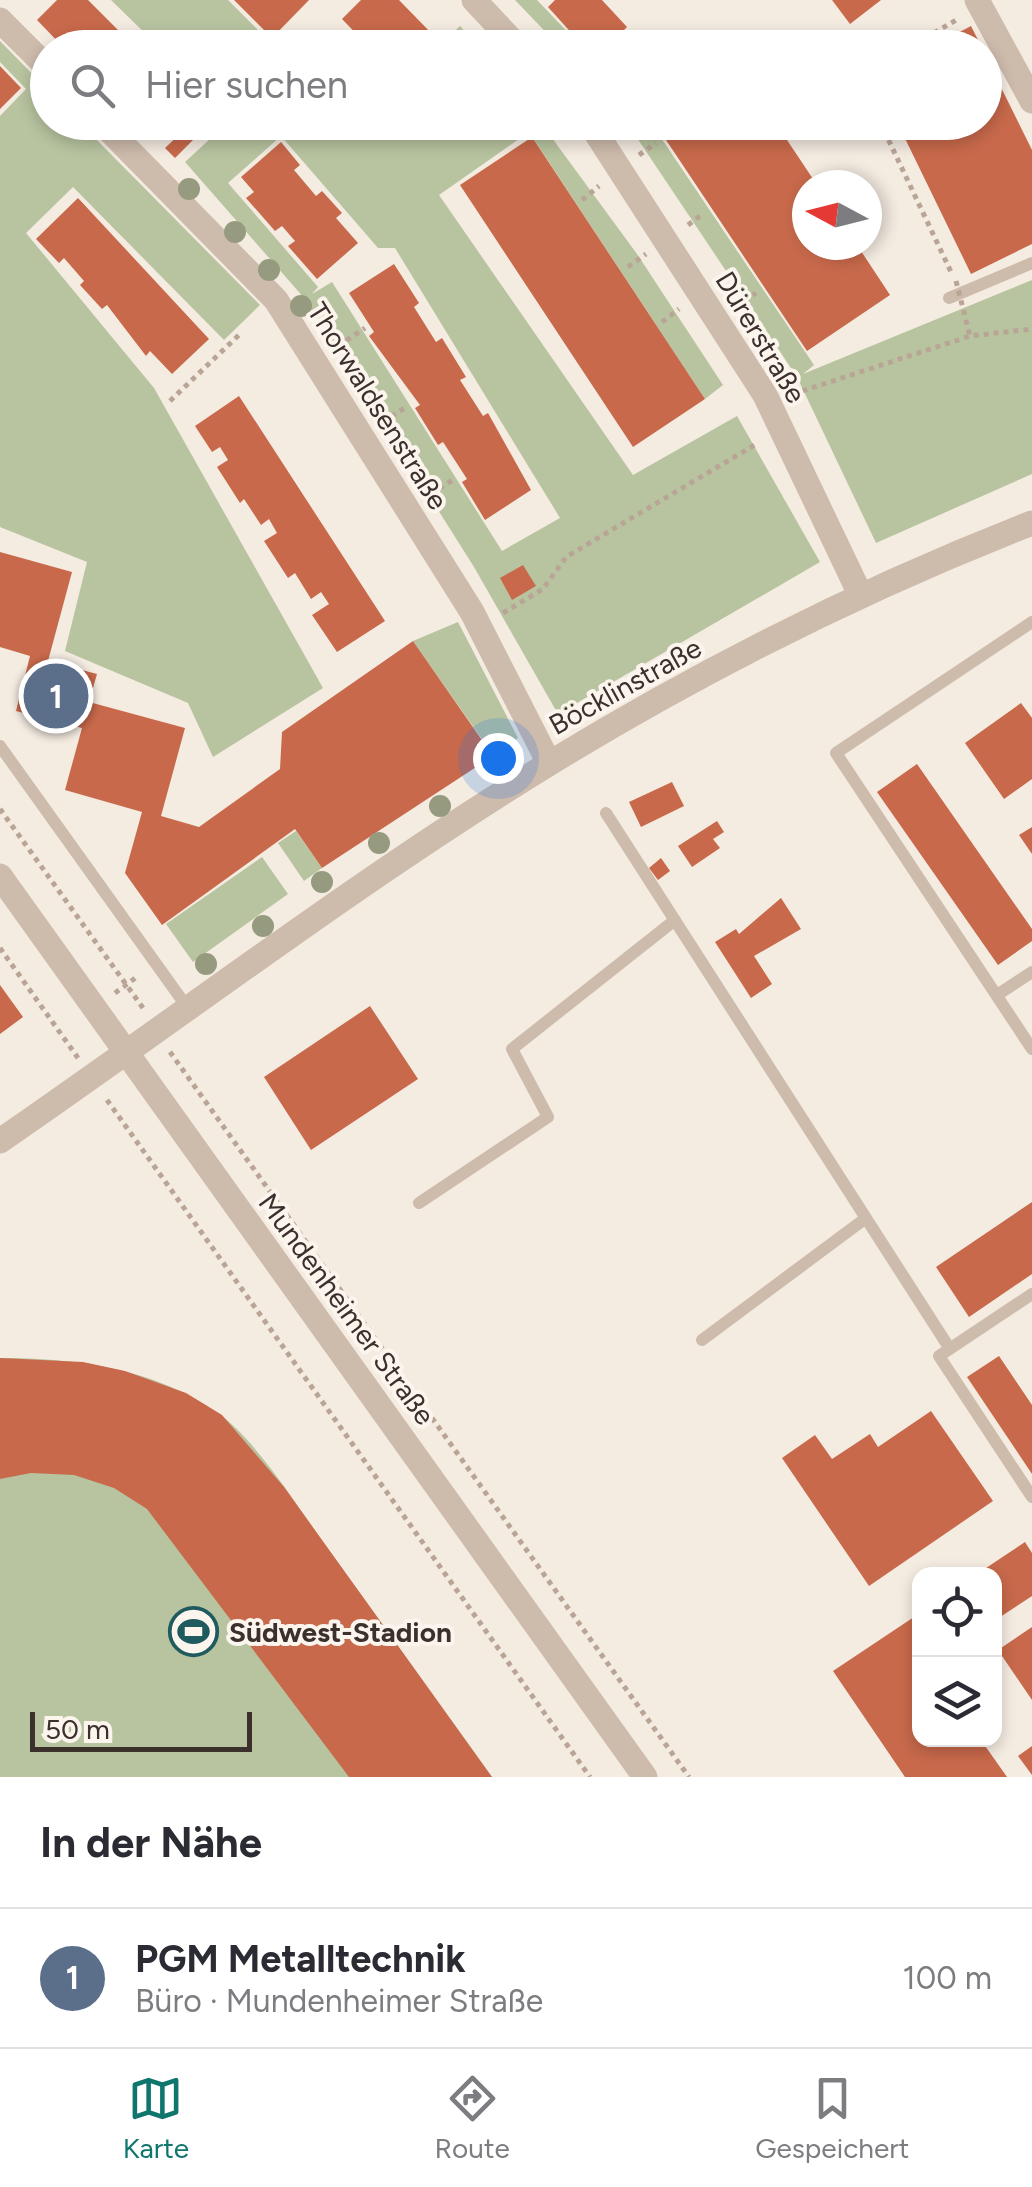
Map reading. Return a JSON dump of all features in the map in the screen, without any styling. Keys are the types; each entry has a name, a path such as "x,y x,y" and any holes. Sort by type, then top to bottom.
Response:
{"street":[{"path":"474,0 502,30"},
{"path":"980,3 994,30"},
{"path":"0,20 30,50"},
{"path":"1002,45 1032,102"},
{"name":"Thorwaldsenstraße","path":"119,140 276,300 480,628 550,763"},
{"name":"Dürerstraße","path":"601,140 765,395 860,594"},
{"name":"Böcklinstraße","path":"0,1141 156,1029 550,763 695,680 860,594 1032,523"},
{"name":"Mundenheimer Straße","path":"0,876 644,1777"}],"lane":[{"path":"950,298 1032,263"},
{"path":"1032,622 836,753 1032,1049"},
{"path":"0,746 188,1008"},
{"path":"606,813 950,1349"},
{"path":"419,1203 548,1117 512,1049 675,920"},
{"path":"996,995 1032,972"},
{"path":"702,1340 866,1218"},
{"path":"1032,1294 939,1356 1032,1497"}],"path":[{"path":"937,30 980,3"},
{"path":"889,140 956,281 970,336"},
{"path":"314,360 366,328"},
{"path":"765,395 800,394 970,336 1032,329"},
{"path":"170,400 242,332"},
{"path":"480,628 543,589 566,557 782,429"},
{"path":"0,809 128,983 156,1029 689,1777"},
{"path":"0,948 590,1777"}],"green space":[{"path":"111,0 228,0 258,30 142,30"},
{"path":"515,0 537,0 566,30 544,30"},
{"path":"0,41 30,72 30,140 97,140 260,305 224,340 73,187 26,233 154,388 323,688 213,757 188,703 65,651 87,562 0,527 0,116 26,89 0,62"},
{"path":"209,140 276,140 228,183 318,287 312,294 332,282 502,551 560,518 395,248 378,248 284,140 518,140 439,195 633,475 737,416 820,562 558,714 474,567 305,299 185,162"},
{"path":"534,140 553,140 637,254 723,385 705,399"},
{"path":"638,140 662,140 814,365 803,374 1032,280 1032,474 876,543 797,377"},
{"path":"458,622 518,738 493,755 413,641"},
{"path":"296,831 322,868 304,881 278,843"},
{"path":"262,857 288,894 193,962 166,924"},
{"name":"Südwest-Stadion","path":"0,1358 57,1360 141,1376 193,1398 232,1424 274,1473 492,1777 0,1777"}],"building":[{"path":"57,0 88,0 118,30 47,30 37,20"},
{"path":"234,0 309,0 280,30 264,30"},
{"path":"361,0 399,0 428,30 353,30 342,19"},
{"path":"555,0 602,0 627,27 569,30 548,7"},
{"path":"832,0 881,0 850,24"},
{"path":"0,66 21,88 0,109"},
{"path":"1002,89 1032,150 1032,244 971,274 906,140 1002,140"},
{"path":"173,140 193,140 175,158 165,148"},
{"path":"528,140 534,140 705,399 633,447 460,185"},
{"path":"666,140 787,140 807,170 792,170 792,260 867,260 890,295 807,351"},
{"path":"281,142 300,165 294,170 316,196 322,191 342,213 336,218 358,243 317,279 288,246 295,241 282,226 275,231 246,198 254,192 241,177"},
{"path":"78,198 209,339 172,374 150,351 146,356 107,305 102,309 80,285 84,281 64,258 59,263 36,239"},
{"path":"394,264 419,303 414,307 436,342 442,338 466,377 460,380 483,416 488,413 531,490 485,520 462,482 467,479 443,442 438,445 415,408 420,405 369,336 374,332 349,293"},
{"path":"239,396 385,621 337,652 312,615 329,604 321,592 311,599 295,573 288,578 264,541 277,533 269,519 261,525 244,499 240,503 217,467 228,460 220,447 212,452 195,426"},
{"path":"0,552 72,572 48,661 97,674 89,702 185,728 161,816 199,827 280,769 282,732 413,641 493,756 322,868 295,829 162,925 125,873 142,812 65,790 82,728 16,711 30,656 0,647"},
{"path":"523,565 536,586 512,600 500,578"},
{"path":"1021,703 1032,718 1032,779 1004,799 965,743"},
{"path":"917,764 1032,929 1032,941 998,965 877,792"},
{"path":"672,782 684,806 641,827 629,802"},
{"path":"717,821 724,832 713,839 720,848 692,867 678,846"},
{"path":"1032,827 1032,854 1019,835"},
{"path":"661,858 670,871 658,880 649,868"},
{"path":"781,898 801,929 754,956 772,984 751,998 715,942 736,929 739,934"},
{"path":"0,985 23,1017 0,1034"},
{"path":"370,1006 418,1079 311,1150 264,1077"},
{"path":"1032,1202 1032,1274 969,1317 936,1267"},
{"path":"999,1356 1032,1405 1032,1474 967,1377"},
{"path":"0,1358 83,1362 125,1371 186,1393 222,1415 284,1487 492,1777 349,1777 147,1509 114,1488 74,1475 31,1473 0,1479"},
{"path":"931,1411 993,1501 869,1586 782,1458 815,1435 832,1459 870,1434 878,1447"},
{"path":"1025,1542 1032,1553 1032,1596 1002,1616 1002,1567 988,1567"},
{"path":"912,1618 912,1747 986,1747 1007,1777 905,1777 833,1671"},
{"path":"1032,1627 1032,1700 1002,1656 1002,1647"},
{"path":"1032,1746 1032,1775 1018,1756"}],"place":[{"name":"PGM Metalltechnik","path":"56,696"},
{"name":"Südwest-Stadion","path":"194,1632"}]}
